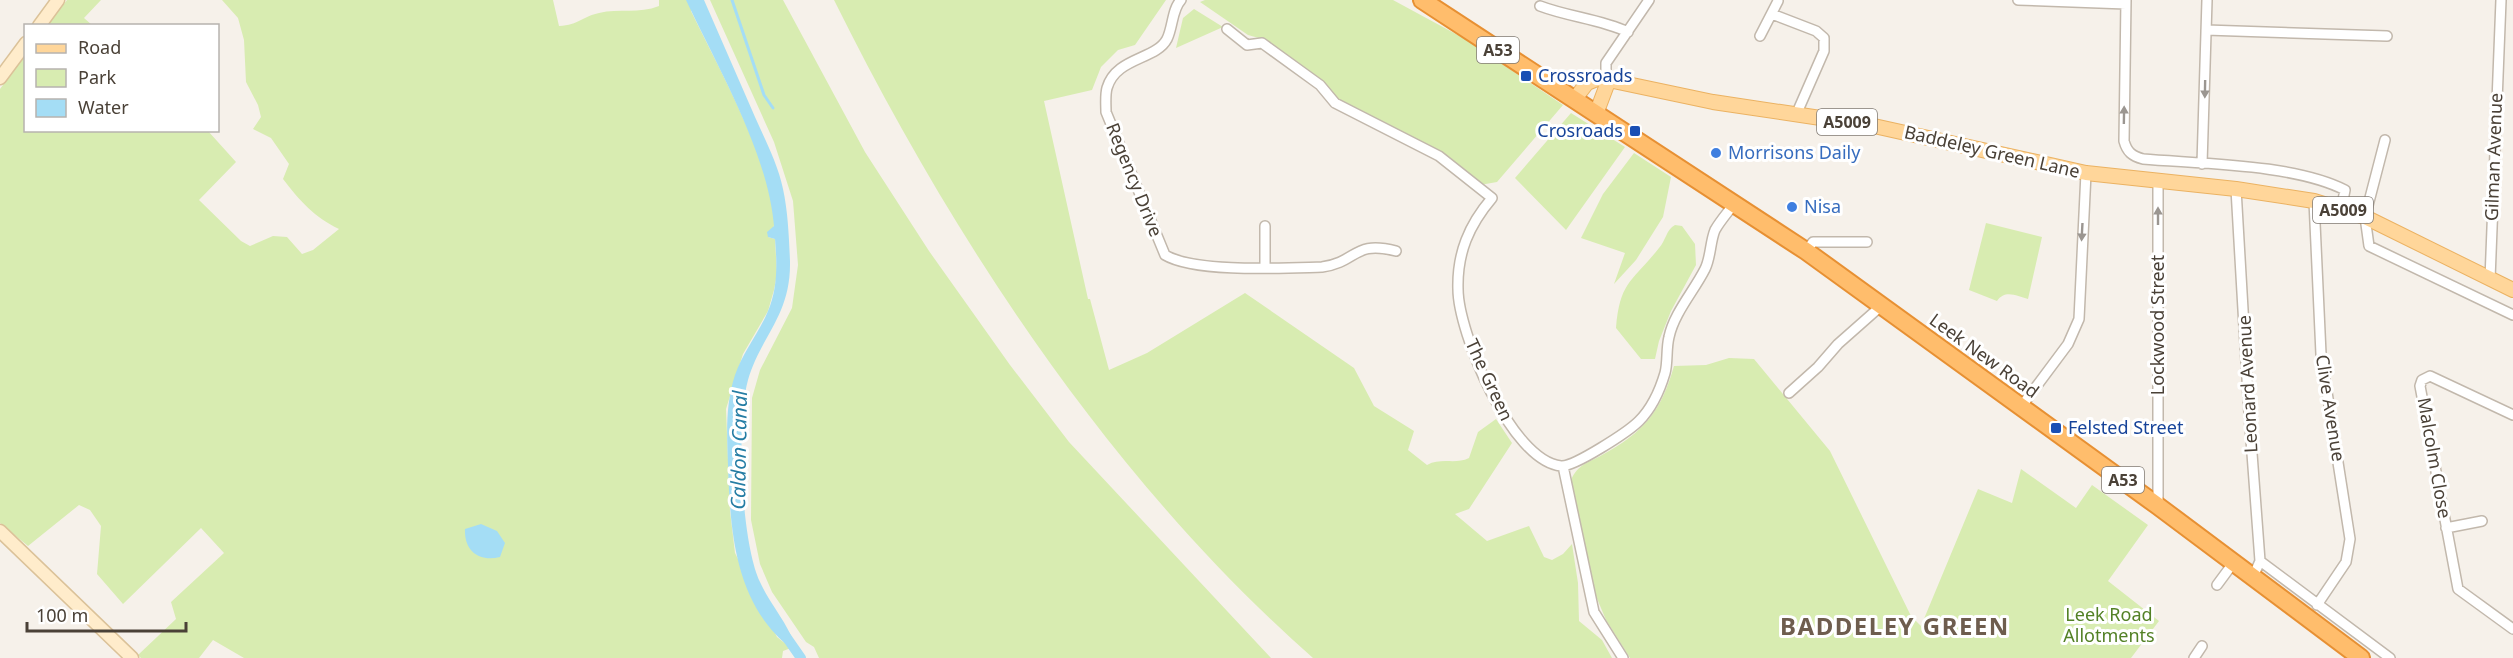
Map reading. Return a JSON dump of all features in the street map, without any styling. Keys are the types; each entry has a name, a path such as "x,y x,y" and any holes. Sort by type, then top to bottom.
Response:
{"highway":[{"name":"A53","path":"1422,0 1574,100"},
{"name":"Leek New Road","path":"1574,100 1806,251 2158,506 2361,658"}],"main road":[{"name":"Baddeley Green Lane","path":"1574,100 1587,83 1599,78 1796,115 1874,126 2086,173 2236,189 2314,201 2365,218 2513,290"},
{"path":"1596,114 1610,81"}],"street":[{"path":"40,24 58,0"},
{"name":"Regency Drive","path":"1182,0 1178,3 1167,39 1160,48 1131,60 1118,72 1107,88 1106,112 1165,255 1174,261 1265,268 1334,265 1359,251 1376,246 1396,251"},
{"path":"1610,81 1606,72 1606,63 1649,0"},
{"path":"2018,0 2126,2 2124,141 2127,150 2134,156 2285,173 2335,185 2345,190 2341,210"},
{"path":"2202,164 2207,0"},
{"name":"Gilman Avenue","path":"2490,279 2500,0"},
{"path":"1760,36 1778,1"},
{"path":"1539,6 1570,17 1609,23 1628,32"},
{"path":"1772,14 1816,31 1824,38 1824,51 1796,115"},
{"name":"The Green","path":"1227,28 1247,45 1262,43 1320,85 1335,103 1439,156 1492,198 1473,220 1462,252 1458,289 1462,324 1504,418 1524,444 1550,463 1563,466"},
{"path":"2206,30 2386,36"},
{"path":"0,78 24,46"},
{"path":"2385,140 2365,218 2369,246 2513,315"},
{"name":"Lockwood Street","path":"2147,159 2152,180 2158,506"},
{"path":"2021,407 2068,344 2079,319 2086,173"},
{"name":"Leonard Avenue","path":"2236,189 2248,413 2260,561 2253,577"},
{"name":"Clive Avenue","path":"2314,201 2321,354 2350,539 2346,562 2317,605"},
{"path":"1623,658 1594,612 1575,534 1574,513 1563,466 1604,446 1622,434 1639,421 1655,398 1665,373 1669,336 1707,267 1715,230 1734,204"},
{"path":"1265,226 1265,268"},
{"path":"1806,251 1813,242 1867,242"},
{"path":"1790,378 1793,390 1838,344 1881,306"},
{"name":"Malcolm Close","path":"2513,415 2430,376 2422,380 2420,386 2458,589 2513,629"},
{"name":"Malcolm Close","path":"2446,528 2482,521"},
{"path":"0,531 132,658"},
{"path":"2260,561 2390,658"},
{"path":"2217,585 2234,562"},
{"path":"2194,658 2202,646"}],"green space":[{"path":"67,0 101,0 84,18 91,24 49,24"},
{"path":"222,0 553,0 559,26 571,24 599,13 659,6 659,0 694,0 691,11 756,148 773,204 774,226 768,237 775,239 777,274 774,290 768,311 743,354 726,409 730,511 735,553 777,637 791,648 783,651 782,658 244,658 213,640 199,658 141,658 138,655 176,619 171,602 224,553 201,528 123,604 97,574 101,526 90,510 79,505 28,546 0,523 0,89 24,56 24,132 209,132 236,162 199,200 241,241 250,246 273,236 287,237 302,254 313,250 339,229 315,214 295,194 283,179 289,164 271,138 253,129 261,117 258,105 246,82 244,40 238,18"},
{"path":"710,0 783,0 865,152 929,251 1010,365 1069,442 1271,658 819,658 814,647 806,642 772,592 760,564 751,520 752,398 760,370 792,308 798,265 793,201 774,142"},
{"path":"834,0 1166,0 1135,45 1118,50 1101,67 1092,90 1044,101 1088,299 1090,299 1109,370 1147,353 1245,293 1354,368 1374,406 1414,431 1408,450 1427,465 1469,458 1478,432 1496,419 1512,443 1469,509 1455,514 1487,541 1529,526 1544,557 1552,560 1563,554 1572,544 1578,583 1579,621 1602,640 1612,658 1313,658 1239,588 1170,514 1104,435 1042,352 985,267 931,179 880,90"},
{"path":"1205,0 1393,0 1465,39 1563,105 1497,182 1480,185 1337,101 1320,81 1266,40 1248,35 1200,2"},
{"path":"1194,9 1223,27 1176,48 1183,18"},
{"path":"1571,113 1625,147 1566,230 1515,178"},
{"path":"1634,153 1671,177 1663,217 1636,260 1614,284 1625,253 1581,238 1603,194"},
{"path":"1986,223 2042,237 2028,299 2007,294 1997,301 1969,290"},
{"path":"1675,225 1682,226 1695,244 1696,265 1671,311 1659,341 1655,359 1641,359 1616,328 1621,300 1629,283"},
{"name":"Leek Road Allotments","path":"1729,358 1754,359 1830,451 1911,616 1921,626 1978,489 2012,503 2021,469 2076,508 2092,485 2148,525 2108,581 2159,621 2131,658 1630,658 1606,620 1593,589 1571,480 1580,467 1617,446 1640,429 1657,408 1674,366 1706,365"}],"water":[{"path":"686,0 704,0 775,161 785,198 790,261 789,280 781,311 760,350 748,380 742,424 742,482 748,539 754,564 764,590 792,637 795,645 791,648 772,630 758,611 747,589 734,541 729,490 727,420 732,386 738,367 768,311 775,284 775,239 768,237 767,232 774,226 770,198 752,140 740,111"},
{"path":"481,524 497,531 505,543 500,557 480,556 467,544 465,529"}],"waterway":[{"path":"732,0 764,95 773,108"},
{"name":"Caldon Canal","path":"785,635 801,658"}],"place":[{"name":"Crossroads","path":"1526,76"},
{"name":"Crosroads","path":"1635,131"},
{"name":"Morrisons Daily","path":"1716,153"},
{"name":"Nisa","path":"1792,207"},
{"name":"Felsted Street","path":"2056,428"}],"district":[{"name":"BADDELEY GREEN","path":"1895,627"}]}
